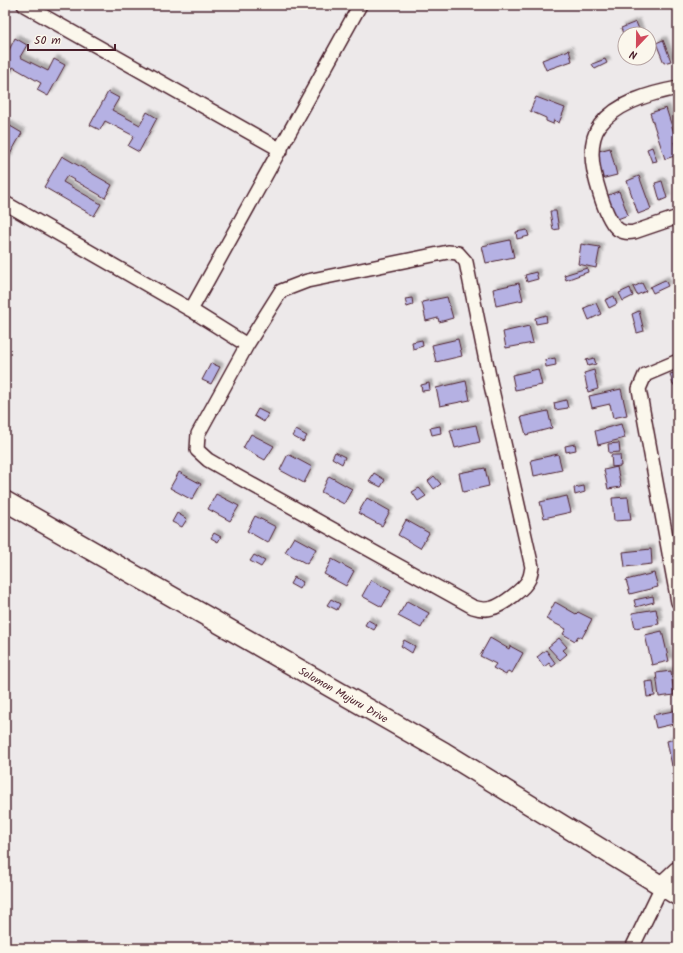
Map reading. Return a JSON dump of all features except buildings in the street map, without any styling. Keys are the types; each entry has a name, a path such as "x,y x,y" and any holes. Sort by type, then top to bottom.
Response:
{"street":[{"path":"24,5 281,150"},
{"path":"191,310 360,5"},
{"path":"678,88 648,94 608,118 596,131 591,155 599,190 611,220 618,229 629,233 634,232 678,217"},
{"path":"5,204 191,310 247,345"},
{"path":"448,252 454,252 463,257 466,262 490,381 531,560 531,574 525,585 501,604 491,609 473,607 202,455 196,445 200,428 247,345 273,302 281,291 289,287 448,252"},
{"path":"678,361 645,375 639,389 672,542 678,602"},
{"name":"Solomon Mujuru Drive","path":"5,501 444,752 678,896"},
{"path":"632,948 662,886 678,871"}]}
